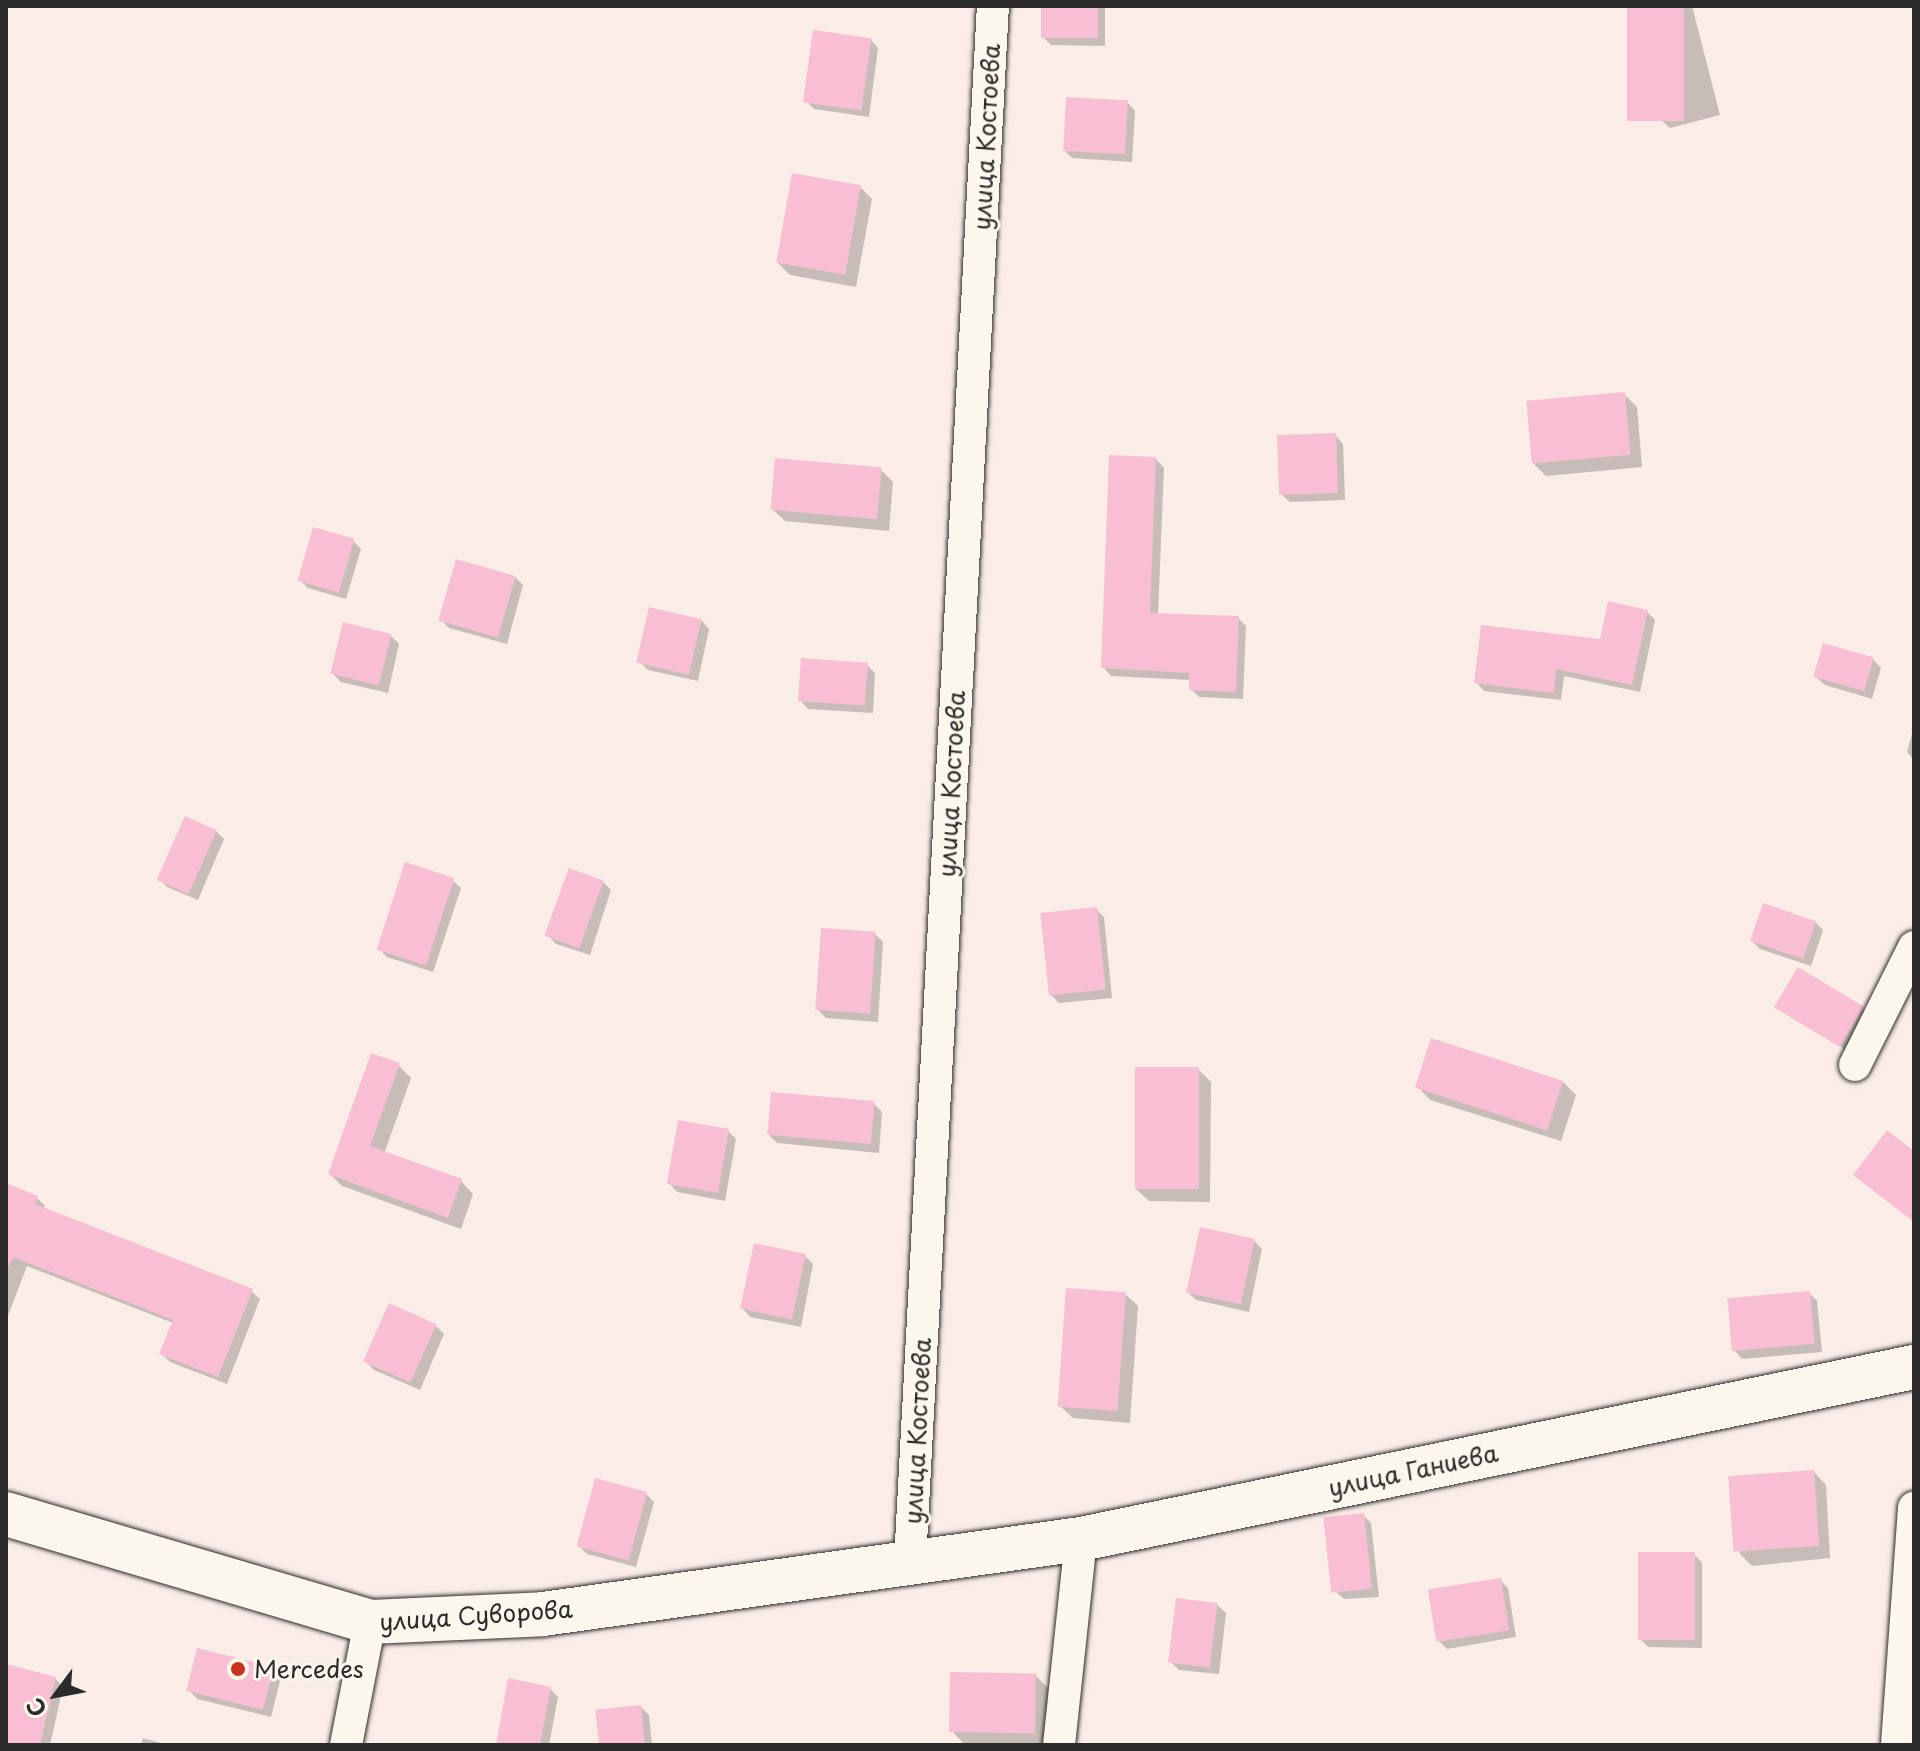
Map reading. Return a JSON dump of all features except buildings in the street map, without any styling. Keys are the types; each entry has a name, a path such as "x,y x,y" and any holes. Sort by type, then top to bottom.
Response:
{"main road":[{"name":"улица Ганиева","path":"910,1562 1081,1539 1914,1367"},
{"name":"улица Суворова","path":"6,1514 370,1622 543,1614 910,1562"}],"street":[{"name":"улица Костоева","path":"910,1562 993,6"},
{"path":"1855,1065 1914,947"},
{"path":"1897,1745 1914,1508"},
{"path":"1059,1745 1081,1539"},
{"path":"346,1745 370,1622"}],"place":[{"name":"Mercedes","path":"238,1669"}]}
